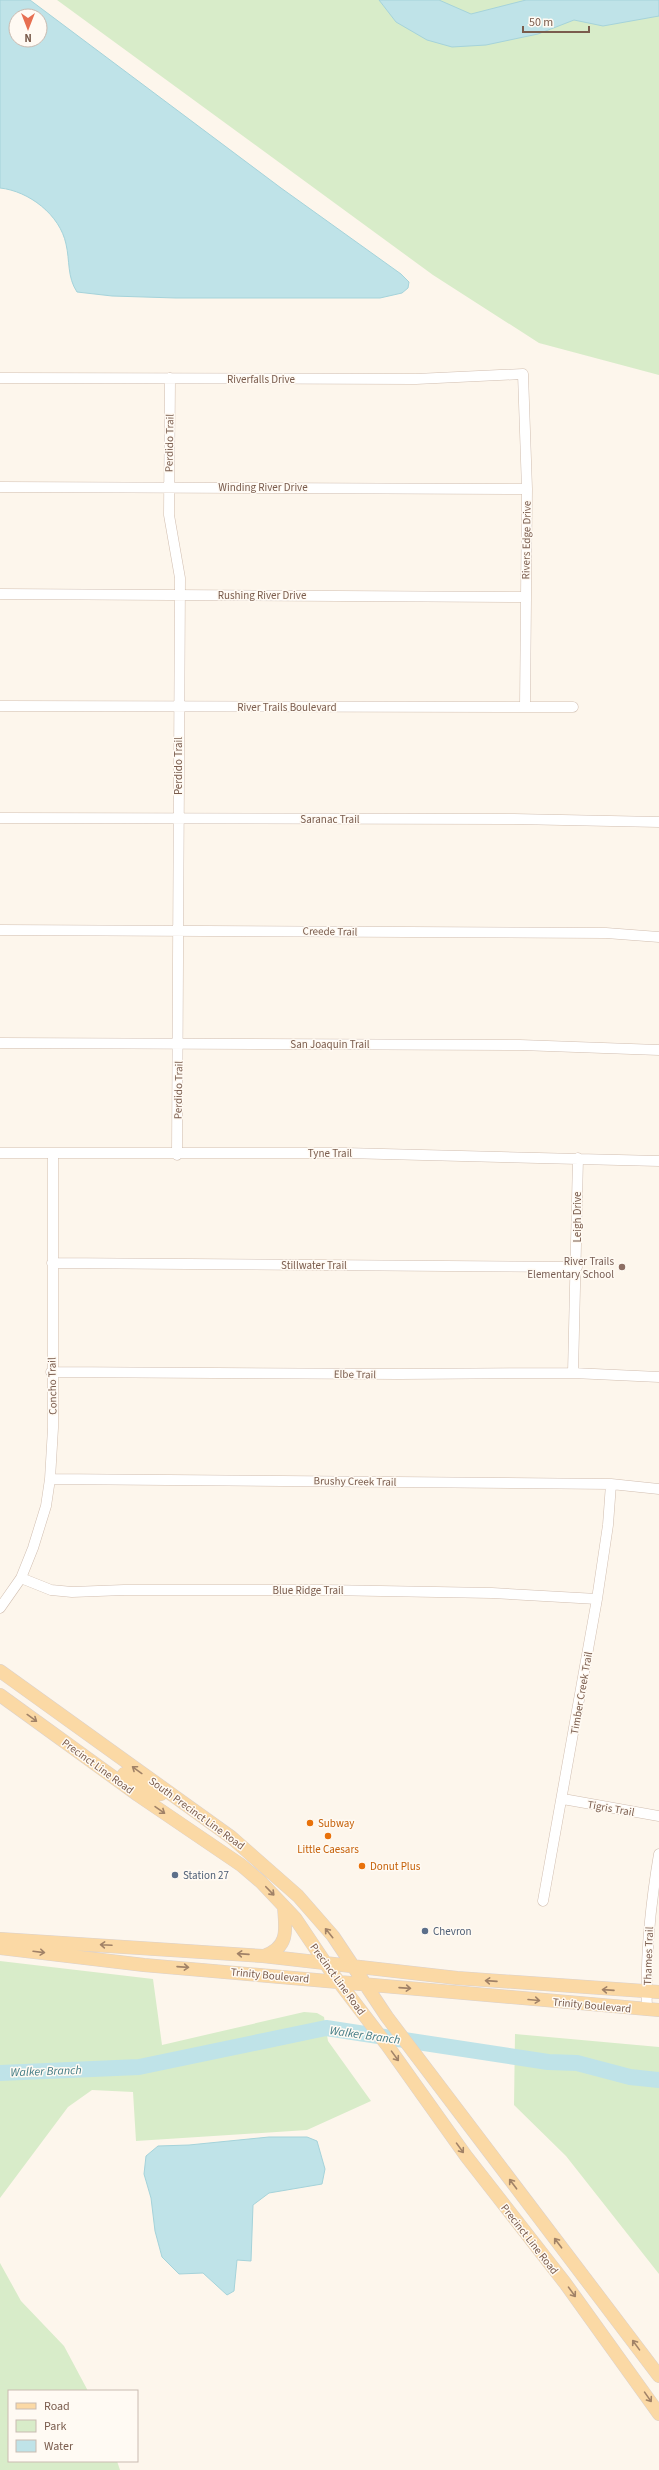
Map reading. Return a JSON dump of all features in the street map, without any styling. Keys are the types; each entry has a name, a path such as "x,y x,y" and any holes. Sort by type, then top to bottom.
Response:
{"main road":[{"name":"South Precinct Line Road","path":"0,1670 261,1861 298,1896 332,1936 366,1986"},
{"name":"Precinct Line Road","path":"0,1695 178,1823 241,1865 295,1918 323,1961 422,2093 483,2179 565,2283 659,2414"},
{"path":"46,1728 62,1731 153,1795 161,1794 164,1790"},
{"path":"178,1823 191,1809"},
{"path":"263,1956 275,1952 282,1944 286,1926 284,1907"},
{"name":"Trinity Boulevard","path":"0,1939 263,1956 323,1961 457,1978 653,1992"},
{"name":"Trinity Boulevard","path":"0,1948 144,1965 340,1982 366,1986 653,2010"},
{"name":"Precinct Line Road","path":"366,1986 445,2095 659,2376"}],"street":[{"name":"Riverfalls Drive","path":"0,378 416,379 522,374"},
{"name":"Rivers Edge Drive","path":"522,374 527,489 524,597 525,707"},
{"name":"Perdido Trail","path":"170,378 168,487 169,515 179,563 180,594 177,1155"},
{"name":"Winding River Drive","path":"0,487 527,489"},
{"name":"Rushing River Drive","path":"0,594 524,597"},
{"name":"River Trails Boulevard","path":"0,706 573,707"},
{"name":"Saranac Trail","path":"0,818 514,819 659,822"},
{"name":"Creede Trail","path":"0,930 606,933 659,937"},
{"name":"San Joaquin Trail","path":"0,1043 520,1045 659,1050"},
{"name":"Tyne Trail","path":"0,1153 177,1155 345,1153 659,1161"},
{"name":"Concho Trail","path":"0,1608 21,1578 40,1529 50,1479 53,1428 51,1372 52,1153"},
{"name":"Leigh Drive","path":"573,1372 577,1266 578,1158"},
{"name":"Stillwater Trail","path":"52,1264 577,1266"},
{"name":"Elbe Trail","path":"51,1372 399,1374 573,1372 659,1377"},
{"name":"Brushy Creek Trail","path":"50,1479 611,1484 659,1489"},
{"name":"Timber Creek Trail","path":"543,1901 563,1799 597,1599 608,1525 611,1484"},
{"name":"Blue Ridge Trail","path":"21,1578 51,1590 72,1592 124,1590 325,1590 492,1593 597,1599"},
{"name":"Tigris Trail","path":"563,1799 659,1816"},
{"name":"Thames Trail","path":"653,2010 649,1913 659,1854"}],"green space":[{"path":"57,0 659,0 659,375 539,343 433,275"},
{"path":"0,1961 153,1979 162,2045 304,2012 317,2013 324,2017 328,2041 371,2101 307,2130 136,2141 133,2092 92,2090 68,2107 0,2198"},
{"path":"515,2034 659,2047 659,2274 566,2156 514,2105"},
{"path":"0,2263 21,2301 64,2346 87,2390 8,2390 8,2462 117,2462 120,2470 0,2470"}],"water":[{"path":"0,0 30,0 41,8 8,8 8,48 48,48 48,13 281,188 401,274 409,282 408,288 402,293 380,298 176,298 112,296 77,292 70,275 63,233 57,223 42,206 32,199 11,190 0,188"},
{"path":"379,0 439,0 471,14 526,0 659,0 659,16 603,26 574,20 538,34 486,45 452,47 427,40 396,22"},
{"path":"269,2137 307,2137 317,2141 325,2169 322,2184 269,2193 253,2205 251,2261 237,2260 234,2291 227,2295 203,2273 179,2274 162,2257 155,2231 151,2198 144,2174 146,2156 158,2146 189,2145"}],"waterway":[{"name":"Walker Branch","path":"0,2073 139,2067 326,2028 548,2062 577,2063 630,2077 659,2080"}],"place":[{"name":"River Trails Elementary School","path":"622,1267"},
{"name":"Subway","path":"310,1823"},
{"name":"Little Caesars","path":"328,1836"},
{"name":"Donut Plus","path":"362,1866"},
{"name":"Station 27","path":"175,1875"},
{"name":"Chevron","path":"425,1931"}]}
